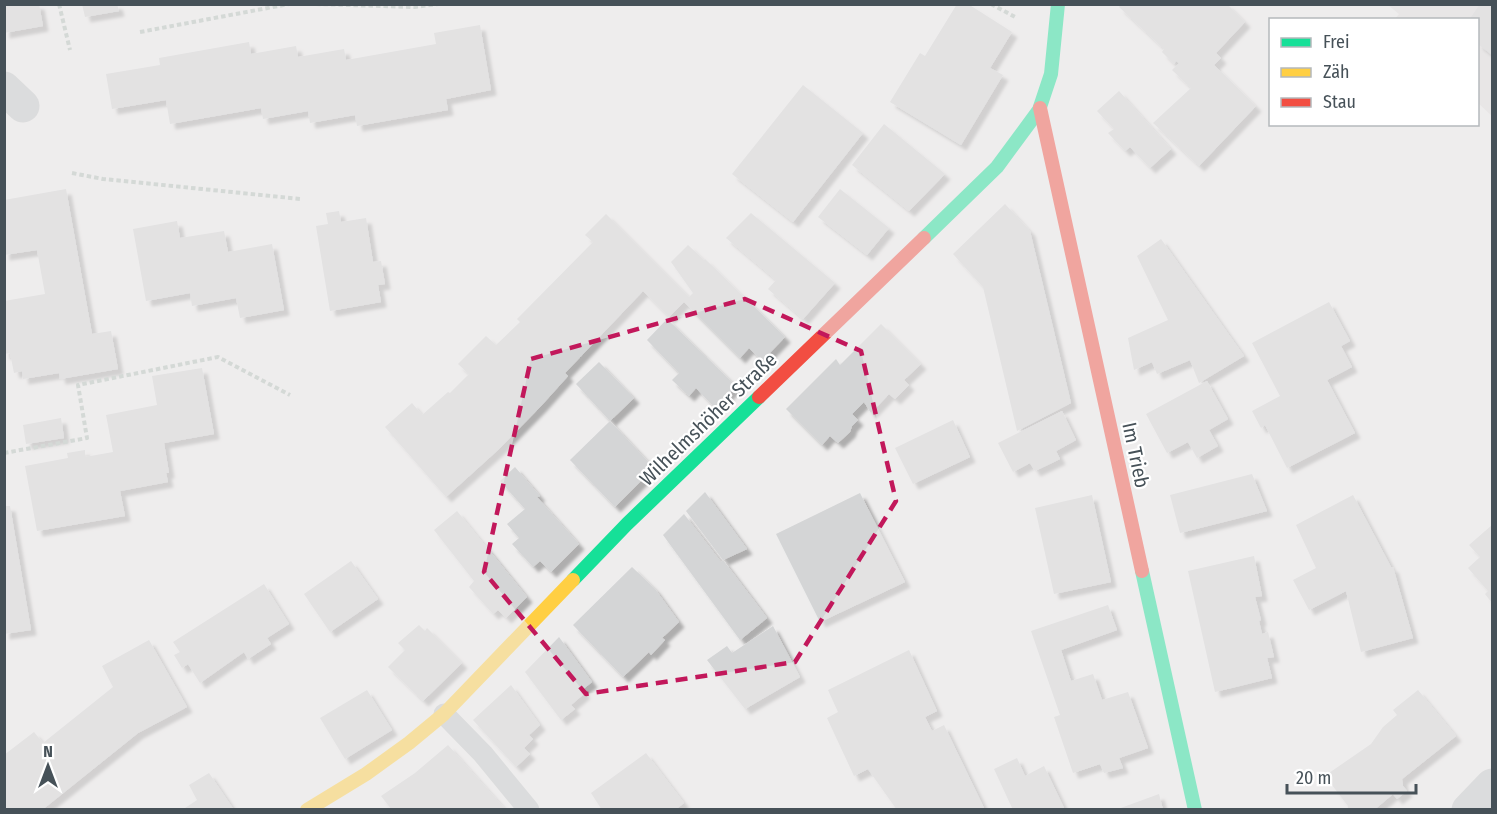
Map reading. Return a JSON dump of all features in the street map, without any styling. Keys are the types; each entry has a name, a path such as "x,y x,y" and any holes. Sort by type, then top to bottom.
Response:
{"main road":[{"name":"Wilhelmshöher Straße","path":"307,810 366,774 444,714 627,524 997,167 1040,108 1056,40 1058,4"},
{"name":"Im Trieb","path":"1040,108 1195,810"}],"street":[{"path":"1468,810 1492,785"}],"lane":[{"path":"444,714 483,754 529,810"}],"path":[{"path":"59,4 70,50"},
{"path":"140,32 289,4"},
{"path":"316,4 414,7 439,4"},
{"path":"72,174 301,199"},
{"path":"4,453 87,438 78,385 218,357 290,395"}],"highlighted area":[{"path":"745,299 861,351 896,501 795,662 586,694 484,572 531,359"}],"shaded area":[{"path":"1388,5 1492,5 1492,116 1479,104 1479,18 1396,18 1399,14"}],"building":[{"path":"4,4 39,4 43,26 4,33"},
{"path":"82,4 117,4 119,11 85,17"},
{"path":"957,4 968,4 1012,32 990,68 1003,75 961,145 890,102 920,53 925,56"},
{"path":"1121,4 1227,4 1245,22 1216,53 1221,58 1214,65 1256,106 1199,166 1153,123 1191,88 1172,70 1179,63 1176,61 1174,64 1162,52 1164,49 1119,7"},
{"path":"1480,4 1492,4 1492,55 1479,45 1479,18 1470,18"},
{"path":"480,25 491,90 446,99 448,110 357,126 355,115 310,123 308,111 263,119 261,108 170,124 166,100 112,109 106,74 160,65 159,58 249,42 251,54 296,46 298,57 344,49 346,60 436,44 434,33"},
{"path":"803,85 863,133 793,222 732,174"},
{"path":"1119,91 1171,149 1150,168 1130,147 1125,151 1108,133 1114,129 1097,111"},
{"path":"884,124 945,174 909,211 852,165"},
{"path":"66,189 92,334 111,331 118,369 60,379 59,373 23,379 22,371 14,373 10,353 4,354 4,301 45,294 37,250 4,255 4,200"},
{"path":"840,189 889,228 867,255 818,217"},
{"path":"1005,204 1030,231 1071,403 1017,431 983,287 953,254"},
{"path":"339,211 341,222 366,218 373,262 381,261 385,284 378,285 381,302 330,311 316,226 328,224 326,213"},
{"path":"751,213 835,283 803,319 768,289 776,280 726,238"},
{"path":"606,214 689,297 693,293 671,262 688,245 785,337 762,361 749,348 740,358 684,302 669,317 643,291 565,373 568,376 541,406 499,449 446,497 385,427 412,403 422,415 448,392 450,393 469,374 458,364 486,336 496,345 520,322 517,319 593,242 585,235"},
{"path":"177,221 180,238 224,231 228,252 272,244 284,310 240,318 236,298 192,306 190,293 146,301 133,229"},
{"path":"1161,239 1244,356 1199,383 1190,360 1157,374 1152,362 1134,370 1128,338 1168,320 1137,256"},
{"path":"1329,302 1350,341 1341,346 1352,367 1327,380 1355,433 1287,468 1265,425 1261,428 1252,411 1280,396 1252,343"},
{"path":"667,319 736,386 715,408 696,388 689,396 672,380 679,373 647,340"},
{"path":"881,324 921,364 904,380 909,385 895,399 889,394 871,413 864,402 852,414 858,420 850,432 838,443 830,436 822,445 786,409 836,359 840,365"},
{"path":"599,362 634,398 610,421 576,384"},
{"path":"202,368 214,434 164,443 169,473 166,473 168,482 120,491 125,516 37,531 25,466 68,458 67,453 85,450 85,457 113,452 106,415 157,405 152,376"},
{"path":"1207,381 1228,419 1209,430 1218,446 1197,458 1188,442 1167,453 1146,414"},
{"path":"1062,411 1076,440 1056,451 1060,459 1035,471 1030,463 1013,472 998,443"},
{"path":"61,418 64,438 26,444 23,425"},
{"path":"953,420 970,457 913,484 895,448"},
{"path":"610,421 654,468 615,507 570,460"},
{"path":"515,467 540,496 537,497 579,544 551,572 540,561 533,567 512,544 519,538 507,524 525,509 500,481"},
{"path":"1252,474 1267,511 1180,533 1170,495"},
{"path":"705,492 747,549 723,560 686,511"},
{"path":"860,493 905,582 820,622 776,534"},
{"path":"1092,495 1111,582 1054,594 1035,508"},
{"path":"1353,495 1393,567 1413,638 1361,652 1346,591 1309,610 1293,580 1316,568 1296,525"},
{"path":"4,506 10,506 31,630 4,634"},
{"path":"457,511 527,597 506,618 498,610 493,614 469,587 474,581 434,530"},
{"path":"684,514 767,618 740,640 663,535"},
{"path":"1492,525 1492,603 1485,594 1488,591 1468,568 1480,557 1469,545"},
{"path":"1254,556 1262,596 1255,597 1261,620 1259,621 1262,634 1268,632 1274,657 1267,658 1272,678 1215,692 1188,571"},
{"path":"351,561 378,599 330,632 304,594"},
{"path":"632,567 655,589 679,622 662,638 665,640 651,655 649,652 623,677 573,625"},
{"path":"264,584 289,624 267,638 271,644 248,659 244,652 200,683 188,664 182,668 174,655 180,652 173,642"},
{"path":"1108,605 1117,630 1061,650 1071,681 1093,674 1102,700 1128,692 1148,748 1119,758 1123,768 1104,773 1100,764 1073,773 1054,717 1060,715 1031,631"},
{"path":"419,625 425,631 427,628 462,663 423,701 388,667 405,650 398,643"},
{"path":"773,626 800,677 745,709 707,660 727,646 732,653"},
{"path":"559,637 592,682 582,690 585,693 571,705 575,709 561,720 525,672"},
{"path":"149,640 187,707 138,733 42,810 4,810 4,755 34,732 43,743 113,687 102,666"},
{"path":"909,650 937,711 925,717 932,731 944,725 985,810 897,810 868,769 854,776 827,718 838,712 828,690"},
{"path":"511,685 540,725 529,735 533,739 524,748 530,754 516,767 473,720"},
{"path":"367,690 392,730 345,759 320,718"},
{"path":"1418,690 1456,736 1402,779 1407,791 1397,799 1393,794 1374,810 1348,810 1348,806 1332,785 1329,773 1371,744 1383,727 1397,715 1393,710"},
{"path":"448,745 506,810 392,810 381,796 415,773"},
{"path":"646,753 684,803 675,810 602,810 591,793"},
{"path":"1017,758 1025,776 1044,766 1065,810 1013,810 994,769"},
{"path":"209,773 234,810 182,810 197,800 189,785"},
{"path":"1159,794 1163,810 1118,810 1118,809"}],"traffic: fast":[{"path":"924,238 997,167 1039,110 1051,74 1058,4"},
{"path":"573,580 627,524 759,397"},
{"path":"1142,571 1195,810"}],"traffic: slow":[{"path":"307,810 366,774 444,714 573,580"}],"traffic: jam":[{"path":"1040,108 1142,571"},
{"path":"759,397 924,238"}]}
